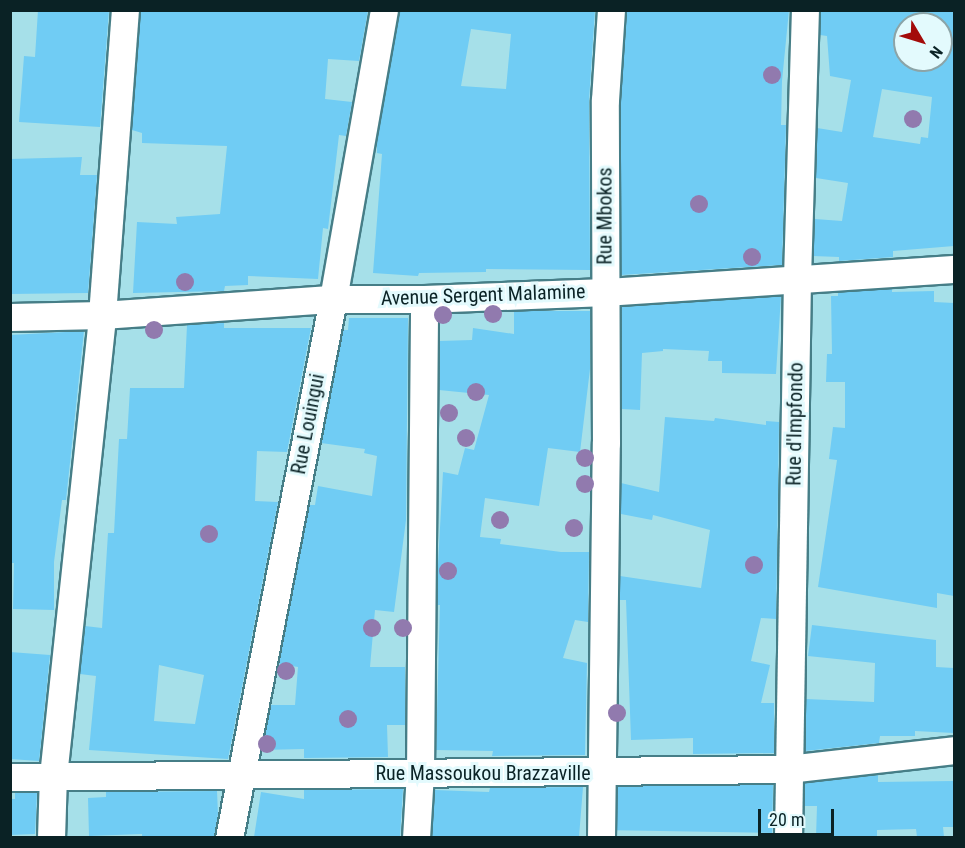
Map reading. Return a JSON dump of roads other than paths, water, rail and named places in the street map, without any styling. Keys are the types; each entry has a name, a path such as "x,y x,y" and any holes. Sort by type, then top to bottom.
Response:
{"street":[{"path":"51,837 53,776 102,315 125,10"},
{"name":"Rue Louingui","path":"229,837 333,299 384,10"},
{"name":"Rue Mbokos","path":"601,837 606,292 605,100 611,10"},
{"name":"Rue d'Impfondo","path":"788,837 797,278 805,10"},
{"name":"Avenue Sergent Malamine","path":"10,317 102,315 333,299 606,292 954,269"},
{"path":"416,837 420,773 424,298"},
{"name":"Rue Massoukou Brazzaville","path":"10,777 789,769 954,750"}]}
